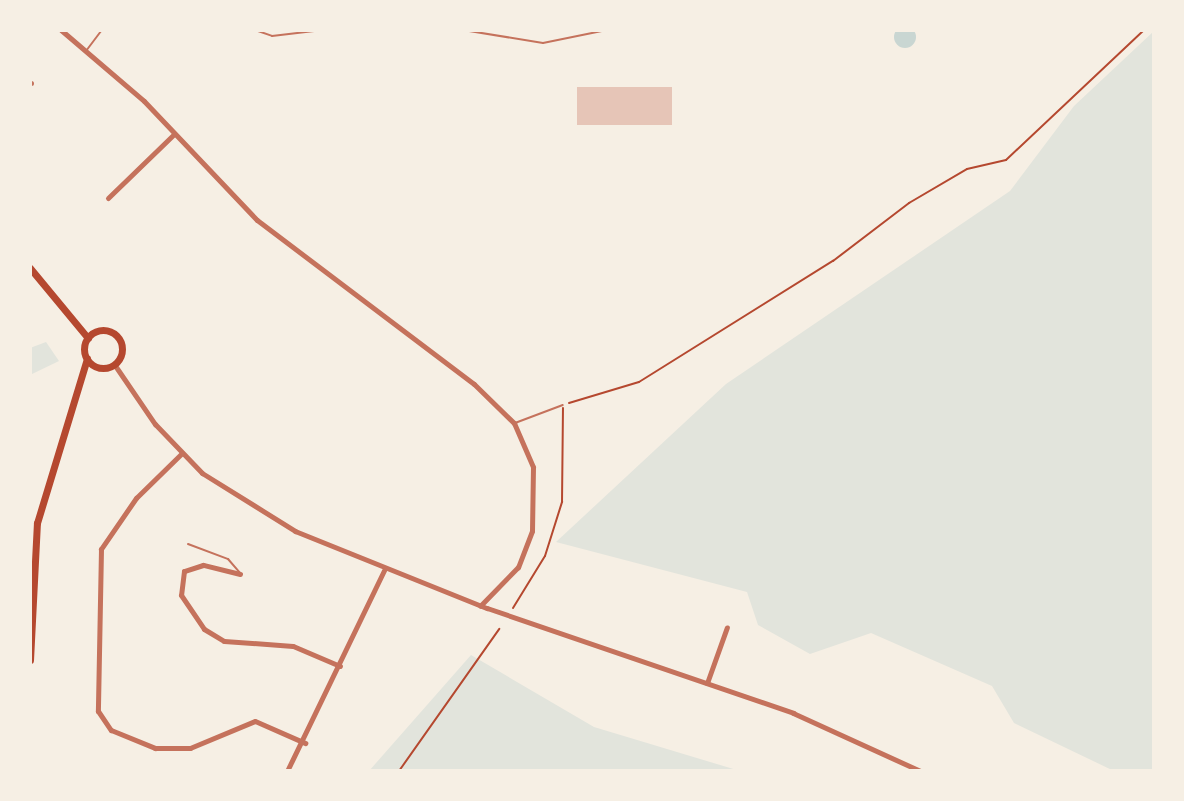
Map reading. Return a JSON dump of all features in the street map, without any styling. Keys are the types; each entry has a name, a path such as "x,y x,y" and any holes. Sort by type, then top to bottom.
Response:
{"main road":[{"path":"30,268 33,277 88,338 86,378 37,523 30,660"},
{"path":"86,378 99,368 114,364 122,353 114,334 88,338"},
{"path":"87,358 99,368"}],"street":[{"path":"61,30 174,134 257,220 474,384 514,423 533,467 532,531 518,567 480,606"},
{"path":"108,198 174,134"},
{"path":"114,364 182,453 225,493 384,570 533,625 814,720 920,771"},
{"path":"182,453 136,498 101,549 98,711 111,730 155,748 190,748 255,721 305,743"},
{"path":"240,574 203,565 184,571 181,595 204,629 224,641 293,646 340,666"},
{"path":"287,771 305,743 384,570"},
{"path":"707,683 727,627"}],"lane":[{"path":"86,51 102,30"},
{"path":"255,30 272,36 323,30"},
{"path":"359,30 407,30"},
{"path":"463,30 543,43 607,30"},
{"path":"514,423 563,405"},
{"path":"188,544 228,559 240,574"}],"path":[{"path":"513,608 545,556 562,502 563,405 639,382 833,261 909,203 967,169 1006,160 1144,30"},
{"path":"399,771 499,629"}],"shaded area":[{"path":"901,26 909,26 916,37 909,48 901,48 894,41 894,33"},
{"path":"1154,31 1154,771 1114,771 1014,723 992,686 871,633 810,654 758,625 747,592 556,542 726,384 1010,191 1074,106"},
{"path":"46,342 59,361 30,375 30,348"},
{"path":"471,655 594,727 740,771 369,771"}],"building":[{"path":"577,87 672,87 672,125 577,125"}]}
